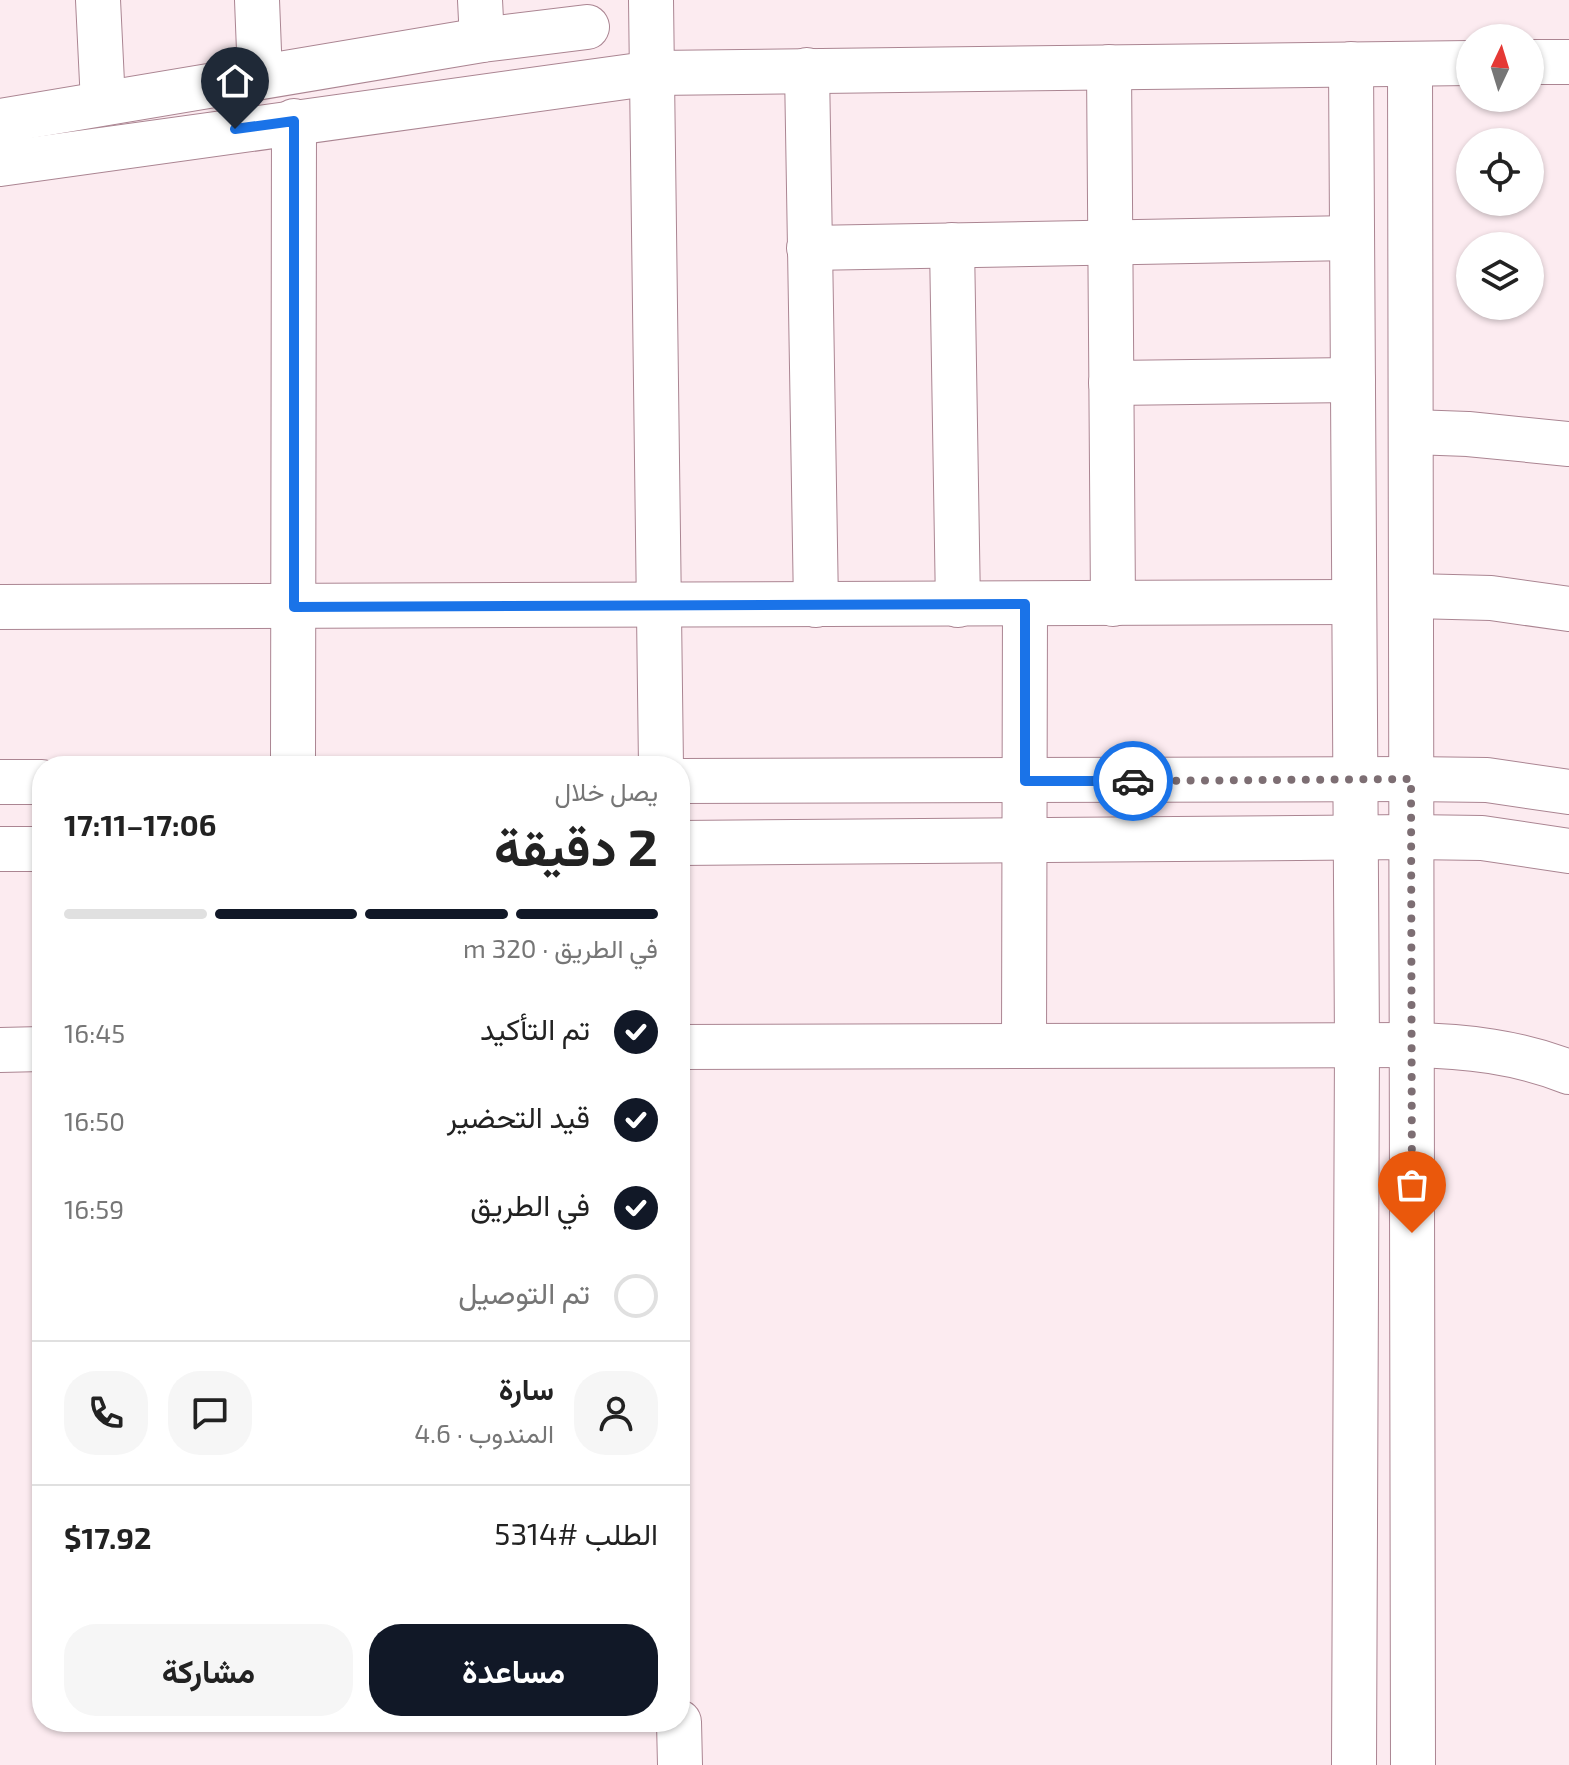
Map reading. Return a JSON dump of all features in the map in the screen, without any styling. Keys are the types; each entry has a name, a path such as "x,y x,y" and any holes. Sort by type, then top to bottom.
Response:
{"street":[{"path":"98,0 103,103"},
{"path":"257,0 260,76"},
{"path":"651,0 661,756"},
{"path":"0,121 260,76 481,20 587,27"},
{"path":"1544,62 1569,62"},
{"path":"0,164 654,73 1456,63"},
{"path":"1351,64 1357,1045 1354,1765"},
{"path":"1410,64 1414,596 1411,779 1413,1765"},
{"path":"1109,67 1113,604"},
{"path":"807,70 816,605"},
{"path":"293,756 294,121"},
{"path":"809,248 1352,238"},
{"path":"952,245 958,605"},
{"path":"1111,383 1353,380"},
{"path":"1413,432 1569,444"},
{"path":"1414,596 1491,598 1569,609"},
{"path":"0,607 1354,602"},
{"path":"1024,1046 1025,604"},
{"path":"690,781 1411,779 1487,780 1569,792"},
{"path":"0,782 32,782"},
{"path":"690,843 1411,837 1482,838 1569,851"},
{"path":"0,849 32,849"},
{"path":"690,1047 1412,1045 1516,1055 1569,1072"},
{"path":"0,1050 32,1049"},
{"path":"679,1732 680,1765"}],"way so far":[{"path":"1133,781 1411,779 1412,1233"}],"route":[{"path":"235,129 294,121 294,607 1025,604 1025,781 1133,781"}]}
